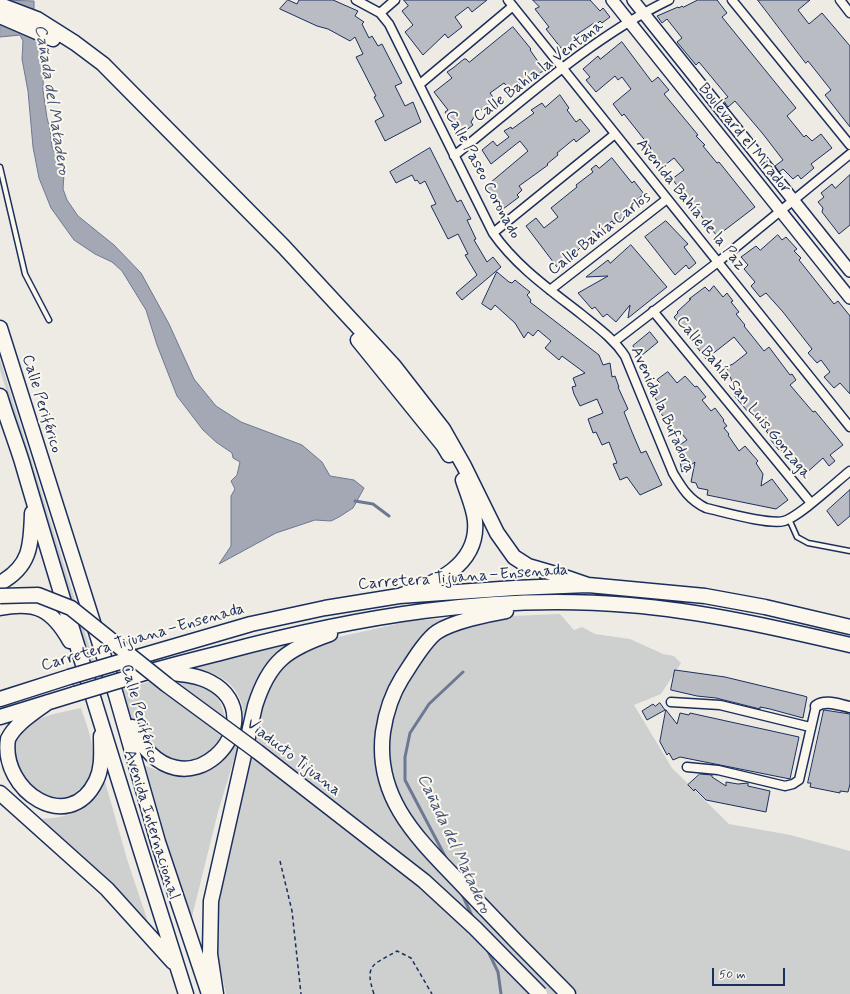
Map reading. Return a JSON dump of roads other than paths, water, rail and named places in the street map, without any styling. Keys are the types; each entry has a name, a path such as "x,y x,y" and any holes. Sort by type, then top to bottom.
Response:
{"highway":[{"path":"0,5 37,19 75,43 103,64 284,247 394,366 443,429 464,466 497,534 514,557 528,566 559,575 588,586"},
{"path":"0,16 44,34 98,70 277,251 358,339 443,446 463,480 472,508 475,521 472,546 462,562 439,580 399,596"},
{"name":"Calle Periférico","path":"0,328 64,536 116,695 158,842 188,937 209,994"},
{"path":"0,399 82,666"},
{"path":"0,583 11,577 20,568 27,556 31,543 32,501"},
{"name":"Carretera Tijuana–Ensenada","path":"38,687 251,624 325,608 399,596 515,588 588,586 705,596 765,607 850,627"},
{"name":"Viaducto Tijuana","path":"0,596 38,595 71,608 167,684 258,752 424,881 475,928 540,994"},
{"path":"562,602 497,613 463,621 436,632 413,660 395,689 386,716 381,746 383,768 388,786 397,808 414,833 568,994"},
{"name":"Carretera Tijuana–Ensenada","path":"372,618 494,605 562,602 629,605 717,617 850,645"},
{"path":"0,608 29,606 42,609 51,614 63,629 82,666"},
{"path":"0,717 151,671 259,642 372,618"},
{"path":"216,994 210,954 211,901 245,745 261,686 269,671 289,652 315,639 372,618"},
{"name":"Avenida Internacional","path":"82,666 186,994"},
{"path":"116,695 140,744 153,757 165,764 186,769 199,767 218,755 232,736 234,726 234,713 226,696 210,682 197,678 151,671"},
{"path":"0,689 7,690 38,687"},
{"path":"0,699 38,687"},
{"path":"48,702 17,727 8,739 3,752 3,764 6,775 11,783 20,794 42,805 67,805 78,800 90,791 96,780 101,764 101,723"},
{"path":"0,793 107,889 177,966"}],"main road":[{"name":"Boulevard el Mirador","path":"612,0 850,298"},
{"name":"Boulevard el Mirador","path":"633,0 850,271"}],"street":[{"name":"Calle Paseo Coronado","path":"356,0 380,13 389,24 493,233 512,258 615,341"},
{"path":"380,13 395,0"},
{"name":"Calle Bahía la Ventana","path":"454,156 563,68 643,13 669,0"},
{"path":"732,0 850,145"},
{"path":"840,0 850,12"},
{"path":"420,84 510,3"},
{"name":"Avenida Bahía de la Paz","path":"510,3 850,427"},
{"path":"493,233 615,134"},
{"path":"615,341 718,262 850,154"},
{"name":"Calle Bahía Carlos","path":"550,290 667,199"},
{"name":"Calle Bahía San Luis Gonzaga","path":"653,311 811,503"},
{"name":"Avenida la Bufadora","path":"615,341 625,356 673,473 684,491 696,503 706,508 774,522 789,519"},
{"path":"789,519 850,471"},
{"path":"671,702 720,704 810,727"},
{"path":"687,767 718,770 785,786 794,784 799,780 816,706 820,703 827,702 850,707"}],"lane":[{"path":"0,167 25,274 48,320"},
{"path":"789,519 797,537 808,543 850,551"}],"waterway":[{"name":"Cañada del Matadero","path":"355,501 373,504 389,516"},
{"name":"Cañada del Matadero","path":"447,860 405,780 405,757 410,733 429,704 463,672"},
{"name":"Cañada del Matadero","path":"461,892 473,918"},
{"name":"Cañada del Matadero","path":"487,949 498,972 501,994"}]}
